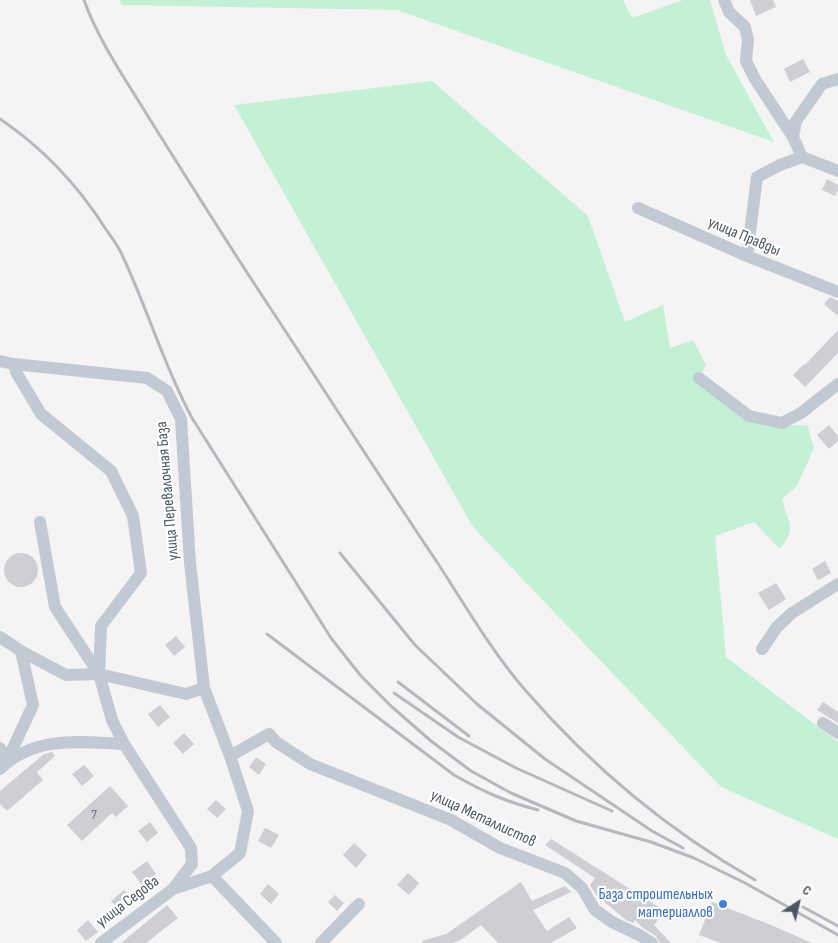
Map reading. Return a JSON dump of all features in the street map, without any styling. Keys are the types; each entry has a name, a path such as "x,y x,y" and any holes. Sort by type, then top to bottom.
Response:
{"street":[{"path":"724,0 729,12 745,27 748,40 746,61 755,79 793,137 802,157"},
{"path":"793,137 796,121 822,84 838,79"},
{"path":"747,256 757,177 780,165 802,157 838,171"},
{"name":"улица Правды","path":"638,208 747,256 838,292"},
{"name":"улица Перевалочная База","path":"0,361 147,378 167,391 181,419 190,563 204,688 230,756"},
{"path":"14,364 16,372 41,414 110,471 133,516 141,573 101,626 99,674"},
{"path":"699,378 749,416 782,423 801,413 838,384"},
{"path":"40,522 55,607 99,674 112,720 124,744 191,848 192,864 173,889"},
{"path":"762,649 777,627 792,613 838,584"},
{"path":"0,637 21,651 66,675 99,674 186,694 204,688"},
{"path":"3,766 33,705 21,651"},
{"path":"823,723 838,733"},
{"name":"улица Металлистов","path":"230,756 269,734 276,742 310,764 451,820 500,848 565,873 582,888 596,910 612,922 652,943"},
{"path":"3,766 36,746 64,742 124,744"},
{"path":"0,748 3,766"},
{"name":"улица Седова","path":"101,943 173,889 212,876 240,853 248,811 230,756"},
{"path":"212,876 276,943"},
{"path":"320,943 359,904"}],"green space":[{"path":"120,0 623,0 632,18 683,0 710,0 726,55 774,142 397,10 121,5"},
{"path":"432,81 588,216 625,322 663,305 670,348 693,340 706,365 696,384 765,426 807,425 814,448 797,486 782,499 790,530 780,549 754,522 715,536 726,657 838,742 838,839 721,787 473,527 234,105"}],"building":[{"path":"750,0 773,0 776,7 756,16"},
{"path":"803,59 810,72 790,82 784,69"},
{"path":"827,179 838,185 835,196 822,190"},
{"path":"830,297 838,301 838,316 824,304"},
{"path":"838,330 838,353 805,387 793,375"},
{"path":"829,425 838,436 838,441 829,449 817,435"},
{"path":"21,553 33,558 38,570 33,582 21,587 9,582 4,570 9,558"},
{"path":"825,561 831,573 818,580 812,569"},
{"path":"776,583 786,599 769,610 758,593"},
{"path":"176,636 185,647 174,656 165,645"},
{"path":"823,702 838,712 838,723 817,710"},
{"path":"160,705 170,717 158,727 148,714"},
{"path":"184,733 194,744 183,754 173,743"},
{"path":"52,752 55,756 37,772 43,780 7,811 0,804 0,791 44,754"},
{"path":"256,757 266,764 259,775 249,767"},
{"path":"84,765 94,776 82,786 72,774"},
{"path":"110,786 128,806 116,817 112,813 82,841 67,825"},
{"path":"216,800 226,809 217,818 207,809"},
{"path":"150,822 158,833 147,842 138,831"},
{"path":"265,828 279,835 271,848 258,841"},
{"path":"551,839 665,911 654,925 671,943 660,943 656,936 643,928 635,920 633,923 626,920 596,895 590,885 595,878 545,845"},
{"path":"354,843 367,855 356,868 343,855"},
{"path":"147,861 156,874 142,885 132,872"},
{"path":"408,873 419,883 409,895 397,885"},
{"path":"521,882 532,901 565,886 571,892 533,910 547,931 569,917 577,928 551,943 498,943 481,925 459,941 451,943 422,943 422,941 446,934"},
{"path":"268,884 279,894 271,904 260,894"},
{"path":"124,890 133,900 120,911 111,901"},
{"path":"335,895 344,903 337,911 328,902"},
{"path":"712,902 812,943 721,943 699,935"},
{"path":"167,905 178,918 146,943 121,943"},
{"path":"88,920 98,932 86,941 77,930"}],"railway":[{"path":"84,0 97,31 114,61 205,206 479,628 514,676 551,719 604,771 692,840 755,880"},
{"path":"0,119 31,142 58,168 83,196 115,242 132,277 173,378 192,418 331,638 361,676 391,706 431,741 471,771 511,793 576,821 651,842 694,858 745,883 838,935"},
{"path":"340,553 415,645 477,704 545,759 652,831 683,848"},
{"path":"267,634 454,775 494,796 538,810"},
{"path":"398,682 469,736"},
{"path":"394,693 458,737 516,768 612,811"},
{"path":"803,907 838,926"}],"place":[{"name":"База cтроительных материаллов","path":"723,904"}]}
